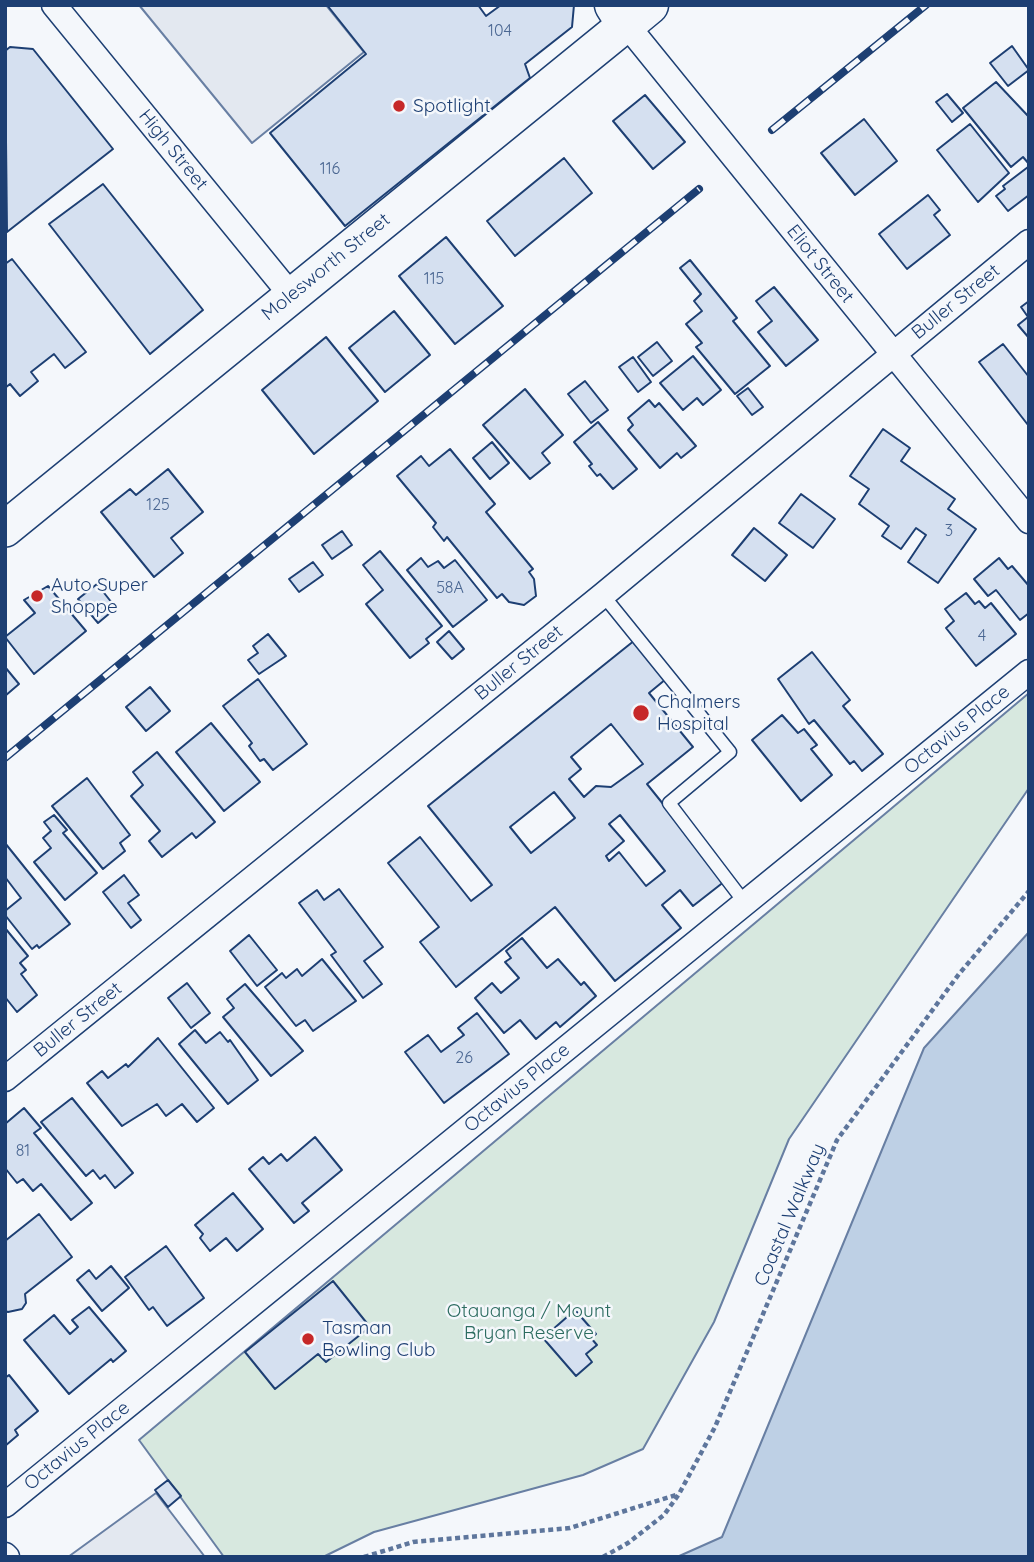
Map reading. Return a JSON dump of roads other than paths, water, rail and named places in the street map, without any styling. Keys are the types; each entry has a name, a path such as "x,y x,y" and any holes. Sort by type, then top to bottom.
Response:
{"main road":[{"name":"Molesworth Street","path":"5,529 291,296 630,11"}],"street":[{"name":"High Street","path":"54,5 291,296"},
{"name":"Eliot Street","path":"630,11 893,352 1029,521"},
{"name":"Buller Street","path":"5,1079 603,595 1029,242"},
{"name":"Octavius Place","path":"5,1504 1029,672"}],"lane":[{"path":"603,595 730,752 669,803 745,903"}],"water":[{"path":"1029,932 1029,1557 677,1557 722,1537 924,1048"}],"railway":[{"path":"772,130 926,5"},
{"path":"5,758 699,189"}],"place":[{"name":"Spotlight","path":"399,106"},
{"name":"Auto Super Shoppe","path":"37,596"},
{"name":"Chalmers Hospital","path":"641,713"},
{"name":"Tasman Bowling Club","path":"308,1339"}],"park label":[{"name":"Otauanga / Mount Bryan Reserve","path":"529,1322"}]}
